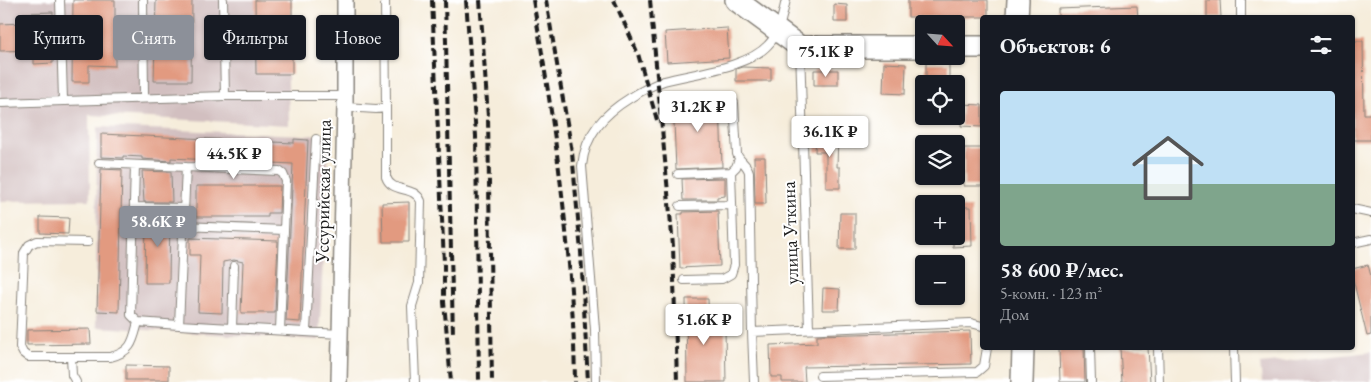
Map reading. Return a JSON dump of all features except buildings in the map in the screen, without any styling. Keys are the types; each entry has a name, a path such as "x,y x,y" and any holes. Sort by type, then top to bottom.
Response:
{"main road":[{"path":"736,0 800,47 915,47"},
{"path":"1017,15 1018,0"},
{"path":"965,47 980,47"},
{"path":"1022,382 1023,350"}],"street":[{"name":"Уссурийская улица","path":"339,382 345,102 345,0"}],"lane":[{"path":"60,0 63,100"},
{"path":"143,0 144,97"},
{"path":"223,0 225,96"},
{"path":"385,0 386,177 391,186 415,193 421,201 419,284 414,297 412,313 415,382"},
{"path":"596,382 595,329 582,166 585,147 595,129 613,109 644,90 664,81 741,61 765,48 778,30 786,0"},
{"path":"1240,0 1241,15"},
{"name":"улица Уткина","path":"800,47 809,329"},
{"path":"0,103 144,97 225,96 345,102 376,109 386,108"},
{"path":"734,103 737,154 749,172 754,382"},
{"path":"306,331 316,139"},
{"path":"678,174 731,172 736,167 739,159"},
{"path":"99,163 279,172 284,174 286,181 280,330"},
{"path":"135,165 130,305 131,314 138,322 340,334"},
{"path":"179,325 186,167"},
{"path":"684,280 722,279 731,274 734,265 731,172"},
{"path":"680,206 732,205"},
{"path":"134,207 184,208"},
{"path":"1355,209 1371,213"},
{"path":"183,226 284,230"},
{"path":"1355,242 1371,239"},
{"path":"88,242 37,241 29,245 24,253 20,348 22,353 28,357 110,357 121,355 128,349 133,340 138,322"},
{"path":"232,328 234,266"},
{"path":"752,332 970,323 980,326"},
{"path":"820,376 977,372 984,366 987,350"},
{"path":"1090,350 1091,382"},
{"path":"1158,350 1159,382"},
{"path":"1234,350 1235,382"},
{"path":"71,357 72,380"}],"shaded area":[{"path":"0,0 286,0 286,15 204,15 204,60 287,60 289,125 89,115 90,200 0,201"},
{"path":"97,127 329,136 319,340 96,327"},
{"path":"1371,352 1371,382 1262,382 1260,364"}],"railway":[{"path":"432,0 444,263 444,302 451,382"},
{"path":"445,0 453,335"},
{"path":"466,0 476,136 479,382"},
{"path":"480,0 488,117 492,382"},
{"path":"533,0 562,190 571,286 575,382"},
{"path":"546,0 572,152 581,252 588,382"},
{"path":"614,0 638,54 657,120"},
{"path":"650,0 673,246 677,382"}]}
